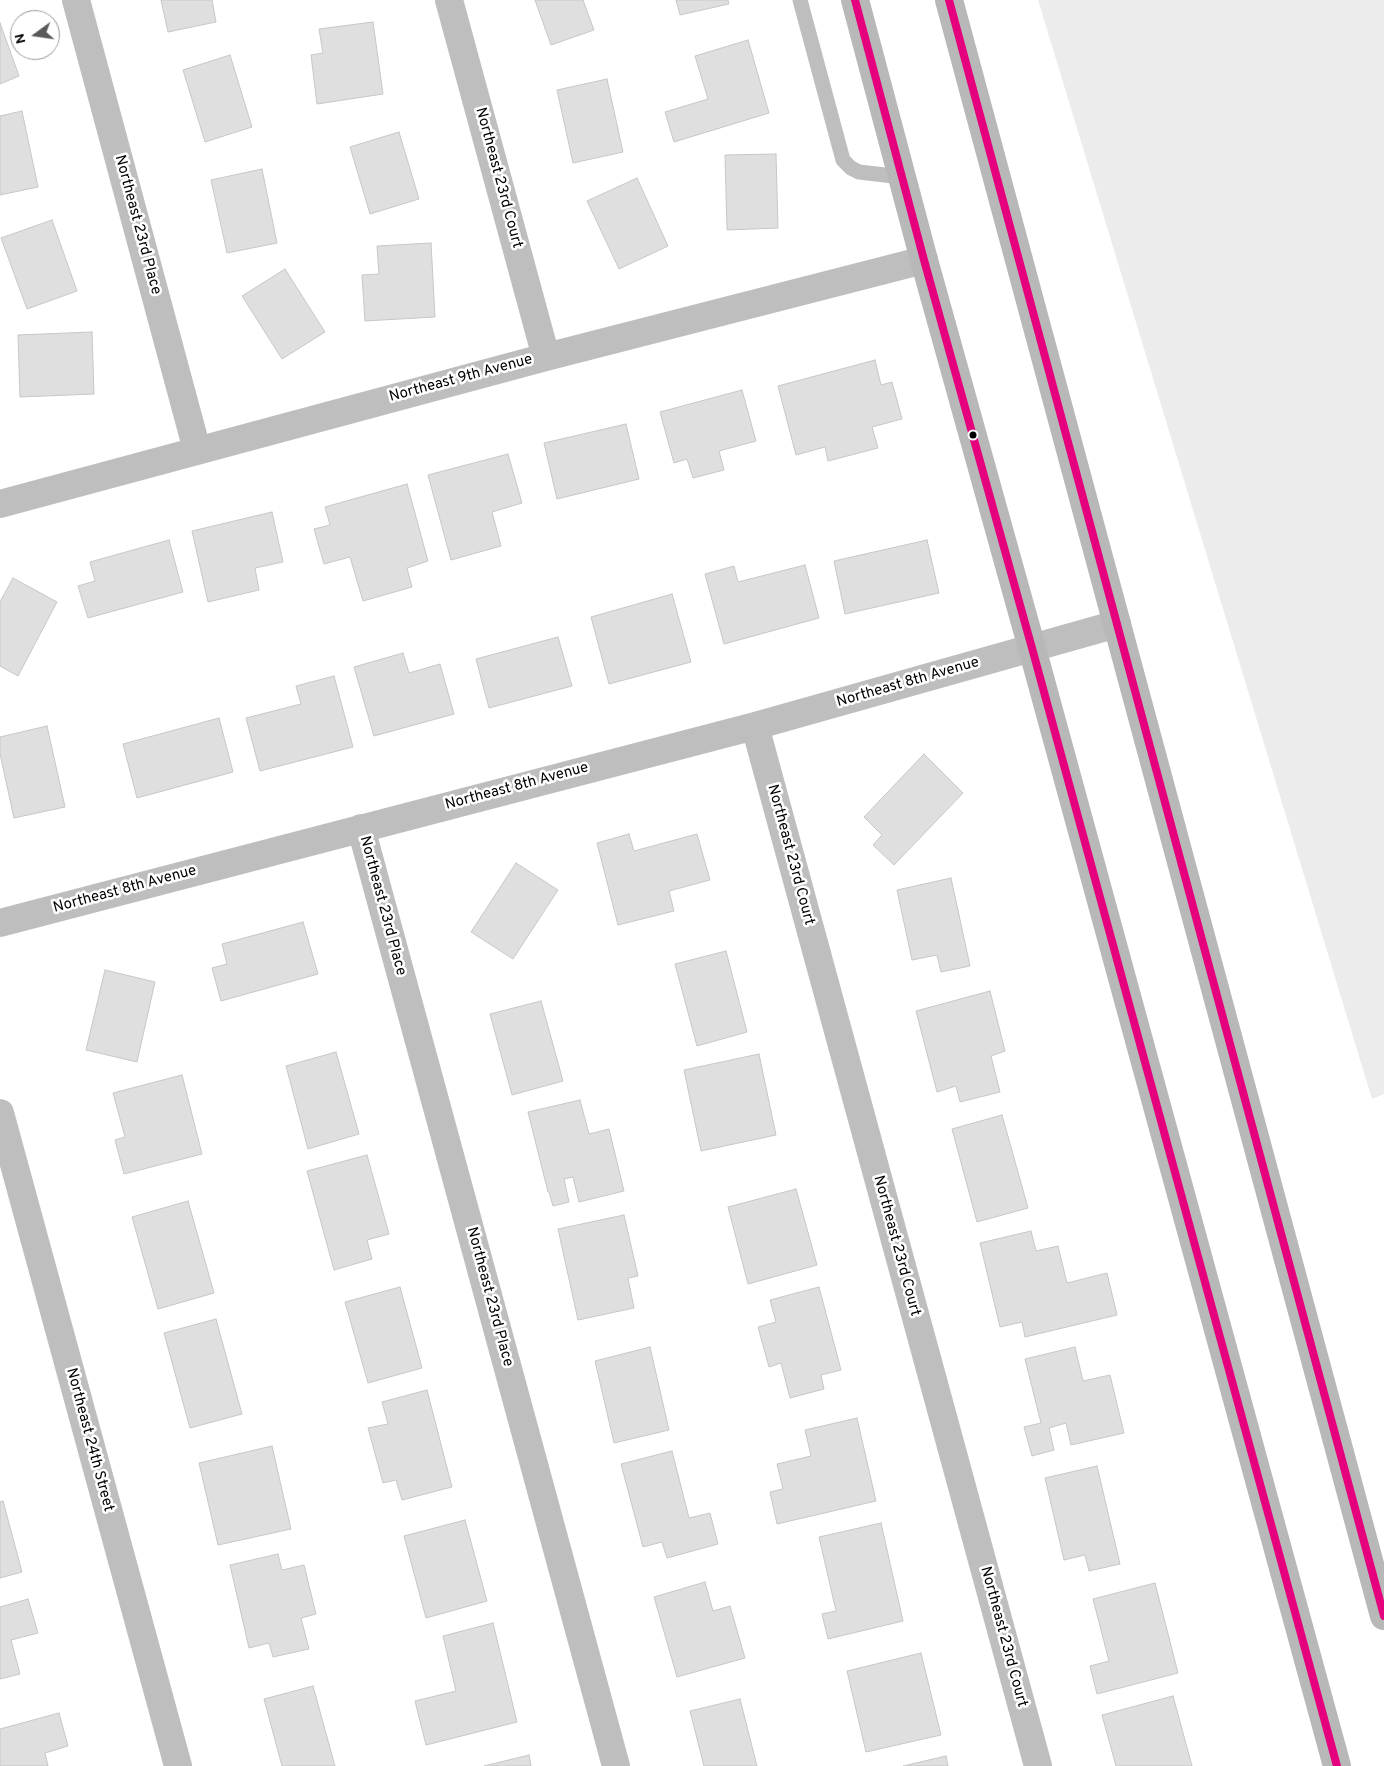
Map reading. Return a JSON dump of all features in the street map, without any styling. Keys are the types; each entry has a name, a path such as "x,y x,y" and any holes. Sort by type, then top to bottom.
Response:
{"main road":[{"path":"855,0 924,260 1032,648 1337,1766"},
{"path":"949,0 1384,1616"}],"street":[{"name":"Northeast 23rd Place","path":"76,0 197,450"},
{"name":"Northeast 23rd Court","path":"449,0 546,357"},
{"name":"Northeast 9th Avenue","path":"0,504 546,357 924,260"},
{"name":"Northeast 8th Avenue","path":"0,923 754,726 1117,624"},
{"name":"Northeast 23rd Court","path":"754,726 1038,1766"},
{"name":"Northeast 23rd Place","path":"361,828 616,1766"},
{"name":"Northeast 24th Street","path":"0,1114 178,1766"}],"lane":[{"path":"800,0 843,160 851,168 859,172 902,177"}],"shaded area":[{"path":"1038,0 1384,0 1384,1094 1372,1099"}],"building":[{"path":"161,0 212,0 216,22 168,32"},
{"path":"535,0 583,0 594,30 551,45"},
{"path":"676,0 728,0 729,4 680,15"},
{"path":"373,22 383,94 317,104 311,55 323,53 319,29"},
{"path":"0,23 10,51 10,60 13,60 19,76 0,84"},
{"path":"748,40 769,113 674,142 665,112 708,99 695,56"},
{"path":"230,55 252,127 205,142 183,70"},
{"path":"607,79 623,152 573,163 557,90"},
{"path":"22,111 38,187 0,195 0,116"},
{"path":"399,132 419,199 370,214 350,147"},
{"path":"776,154 778,228 727,230 725,155"},
{"path":"262,169 277,243 227,253 211,180"},
{"path":"637,178 668,246 619,269 587,201"},
{"path":"52,220 77,291 27,309 1,238"},
{"path":"431,243 435,317 365,321 362,275 379,274 377,246"},
{"path":"285,269 325,332 282,359 242,296"},
{"path":"92,332 94,394 20,397 18,335"},
{"path":"875,360 881,385 892,382 902,419 872,427 878,448 828,461 825,447 796,455 778,386"},
{"path":"742,390 756,441 719,451 724,470 693,478 687,459 674,463 660,412"},
{"path":"626,424 639,479 557,499 544,443"},
{"path":"508,454 522,503 492,512 501,546 451,560 428,475"},
{"path":"407,484 428,561 407,568 412,587 363,601 350,557 324,564 314,529 330,525 325,507"},
{"path":"272,512 283,562 255,568 259,590 208,602 192,531"},
{"path":"169,540 183,592 88,618 78,586 95,581 90,562"},
{"path":"927,540 939,593 845,614 834,561"},
{"path":"805,565 819,618 724,644 705,574 734,566 738,582"},
{"path":"13,578 57,602 18,676 0,666 0,602"},
{"path":"672,594 691,662 609,684 591,617"},
{"path":"558,637 572,686 489,708 476,659"},
{"path":"403,653 409,673 440,664 454,714 374,736 354,667"},
{"path":"334,676 353,747 260,771 246,718 301,704 296,686"},
{"path":"219,718 233,772 137,798 123,744"},
{"path":"47,726 65,807 14,818 0,754 0,737"},
{"path":"924,754 963,793 894,865 873,845 882,835 864,817"},
{"path":"629,834 634,851 697,834 710,880 669,891 674,911 618,925 597,843"},
{"path":"516,863 558,890 513,959 471,932"},
{"path":"951,878 970,966 941,972 937,955 912,960 897,890"},
{"path":"303,922 318,974 221,1001 212,968 227,964 222,944"},
{"path":"726,951 747,1032 697,1046 675,964"},
{"path":"105,970 155,982 137,1062 86,1050"},
{"path":"990,991 1005,1051 991,1056 1000,1092 960,1102 956,1086 937,1092 916,1011"},
{"path":"541,1001 563,1081 512,1095 490,1014"},
{"path":"336,1052 359,1134 308,1149 286,1066"},
{"path":"759,1054 776,1135 701,1151 684,1070"},
{"path":"182,1075 202,1154 124,1174 115,1140 125,1137 113,1093"},
{"path":"580,1100 589,1134 609,1129 624,1191 579,1202 573,1177 564,1179 569,1202 553,1206 528,1112"},
{"path":"1002,1115 1028,1208 977,1222 952,1129"},
{"path":"367,1155 389,1234 367,1240 372,1259 334,1270 307,1171"},
{"path":"796,1189 817,1265 748,1284 728,1207"},
{"path":"188,1201 214,1293 158,1309 132,1217"},
{"path":"624,1215 638,1276 628,1278 634,1308 578,1320 558,1229"},
{"path":"1031,1231 1036,1251 1058,1246 1067,1283 1107,1273 1117,1315 1025,1337 1022,1322 1000,1327 980,1243"},
{"path":"400,1287 422,1368 368,1383 345,1302"},
{"path":"819,1287 841,1370 821,1375 824,1389 790,1398 781,1363 769,1367 758,1327 776,1322 770,1300"},
{"path":"216,1319 242,1414 190,1428 164,1333"},
{"path":"650,1347 669,1430 614,1443 595,1361"},
{"path":"1075,1347 1083,1381 1110,1375 1124,1433 1071,1445 1066,1423 1049,1428 1054,1450 1032,1456 1024,1427 1041,1423 1025,1359"},
{"path":"427,1390 452,1487 402,1500 396,1480 383,1483 368,1428 388,1424 382,1402"},
{"path":"857,1418 876,1501 777,1524 770,1492 783,1489 777,1464 811,1456 805,1430"},
{"path":"272,1446 291,1529 218,1545 199,1463"},
{"path":"672,1451 689,1518 710,1513 718,1544 667,1558 662,1542 643,1547 621,1464"},
{"path":"1097,1466 1120,1564 1089,1571 1085,1555 1064,1560 1045,1478"},
{"path":"3,1501 22,1572 0,1578 0,1502"},
{"path":"465,1520 487,1601 426,1618 404,1536"},
{"path":"881,1523 903,1621 828,1639 822,1614 836,1611 819,1537"},
{"path":"278,1554 282,1570 304,1565 316,1614 301,1618 309,1649 273,1657 269,1643 249,1648 230,1565"},
{"path":"705,1582 713,1611 730,1606 745,1658 677,1677 654,1597"},
{"path":"1155,1583 1178,1673 1097,1694 1090,1666 1109,1661 1093,1599"},
{"path":"28,1599 38,1633 11,1640 20,1674 0,1679 0,1607"},
{"path":"493,1623 517,1722 426,1745 415,1701 456,1691 443,1636"},
{"path":"921,1653 941,1735 866,1752 847,1671"},
{"path":"313,1686 335,1766 282,1766 264,1699"},
{"path":"1173,1696 1192,1766 1116,1766 1102,1715"},
{"path":"740,1699 757,1766 704,1766 690,1711"},
{"path":"59,1713 68,1746 45,1753 48,1766 0,1766 0,1729"},
{"path":"529,1755 531,1766 484,1766"},
{"path":"946,1756 948,1766 903,1766"}],"transit line":[{"path":"855,0 924,260 1032,648 1337,1766"},
{"path":"949,0 1384,1616"}]}
